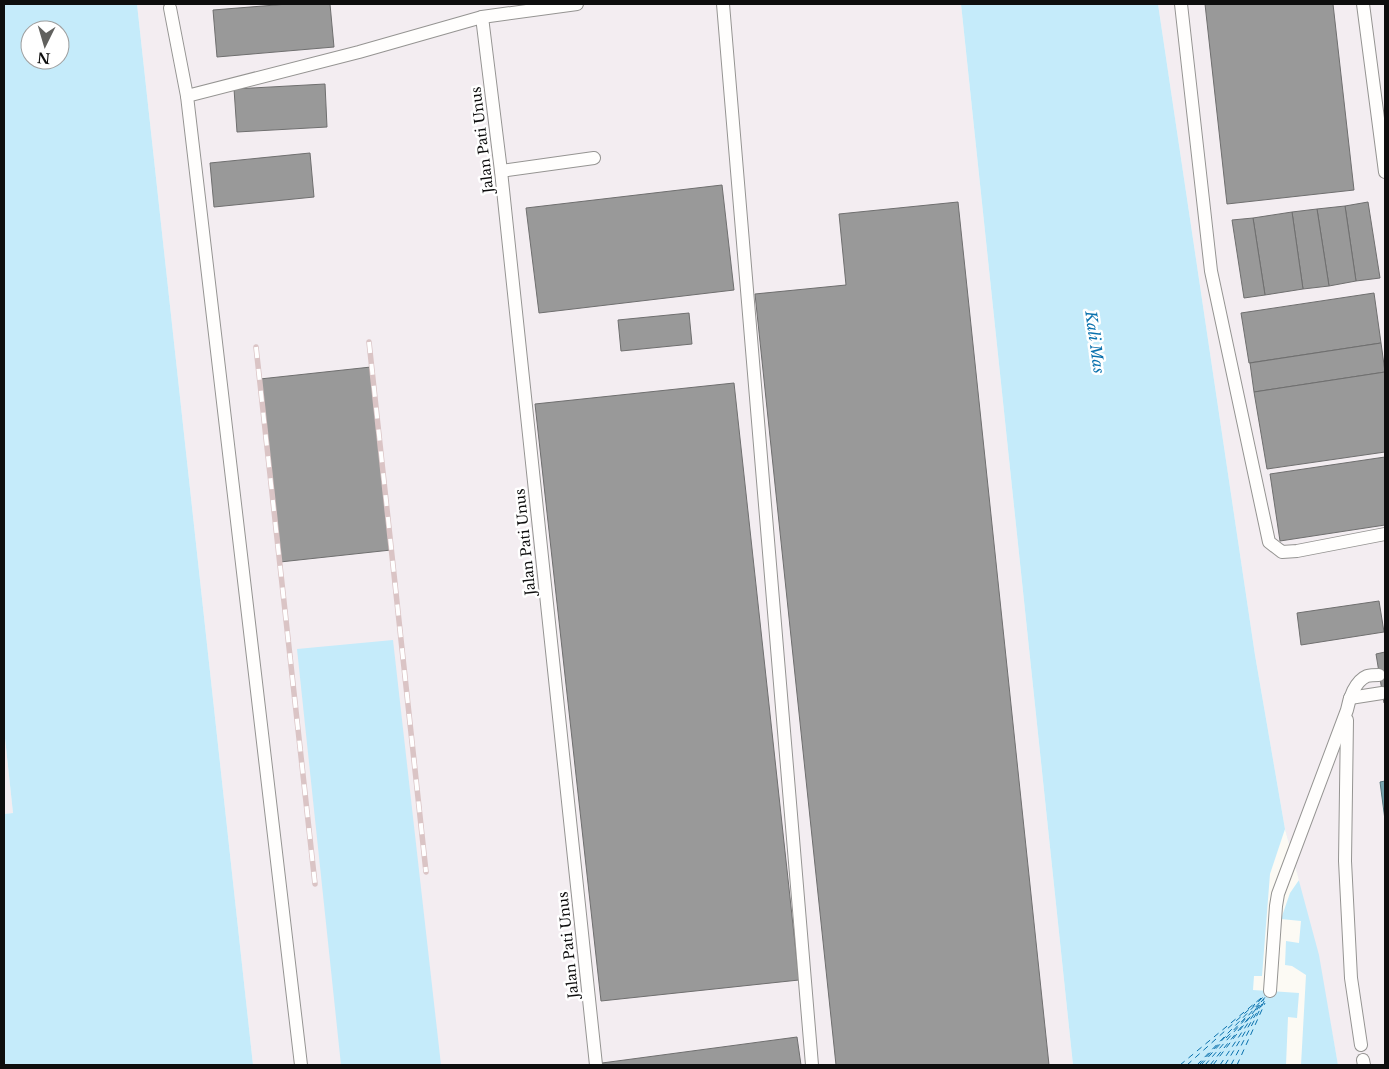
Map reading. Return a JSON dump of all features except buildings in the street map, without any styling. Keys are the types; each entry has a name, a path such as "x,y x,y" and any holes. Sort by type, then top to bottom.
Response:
{"lane":[{"path":"187,96 359,52 482,17 577,4"},
{"path":"723,4 812,1065"},
{"path":"1181,4 1211,271 1269,542 1282,552 1297,551 1385,534"},
{"path":"1363,4 1385,172"},
{"path":"170,8 187,96 301,1065"},
{"name":"Jalan Pati Unus","path":"482,17 501,171 596,1065"},
{"path":"501,171 594,158"},
{"path":"1270,991 1278,894 1348,704 1360,682 1367,676 1379,674"},
{"path":"1348,704 1382,693"},
{"path":"1348,704 1345,861 1351,978 1361,1045"}],"shaded area":[{"path":"137,4 961,4 1073,1065 253,1065"},
{"path":"1158,4 1385,4 1385,1065 1338,1065 1318,955 1285,829 1255,655"},
{"path":"4,729 13,813 4,814"}],"water":[{"path":"4,4 137,4 253,1065 4,1065 4,814 13,813 4,729"},
{"name":"Kali Mas","path":"961,4 1158,4 1255,655 1285,829 1319,955 1338,1065 1073,1065"},
{"path":"393,640 441,1065 341,1065 297,649"}],"pier":[{"path":"1285,829 1299,880 1290,893 1281,919 1301,921 1299,943 1286,941 1285,965 1292,966 1306,975 1301,1065 1286,1065 1288,1017 1297,1018 1299,993 1253,990 1254,976 1262,976 1270,874"}],"ferry route":[{"path":"1180,1065 1266,994"},
{"path":"1261,1002 1267,995"},
{"path":"1197,1065 1264,996"},
{"path":"1231,1065 1267,996"},
{"path":"1220,1065 1264,999"},
{"path":"1205,1065 1261,1001"},
{"path":"1255,1010 1262,1001"},
{"path":"1237,1065 1265,1003"},
{"path":"1187,1065 1255,1004"},
{"path":"1225,1065 1262,1004"},
{"path":"1210,1065 1256,1009"},
{"path":"1213,1065 1253,1013"},
{"path":"1226,1038 1248,1015"},
{"path":"1199,1065 1226,1036"},
{"path":"1201,1065 1222,1042"}],"railway":[{"path":"369,342 426,872"},
{"path":"256,347 315,884"}]}
